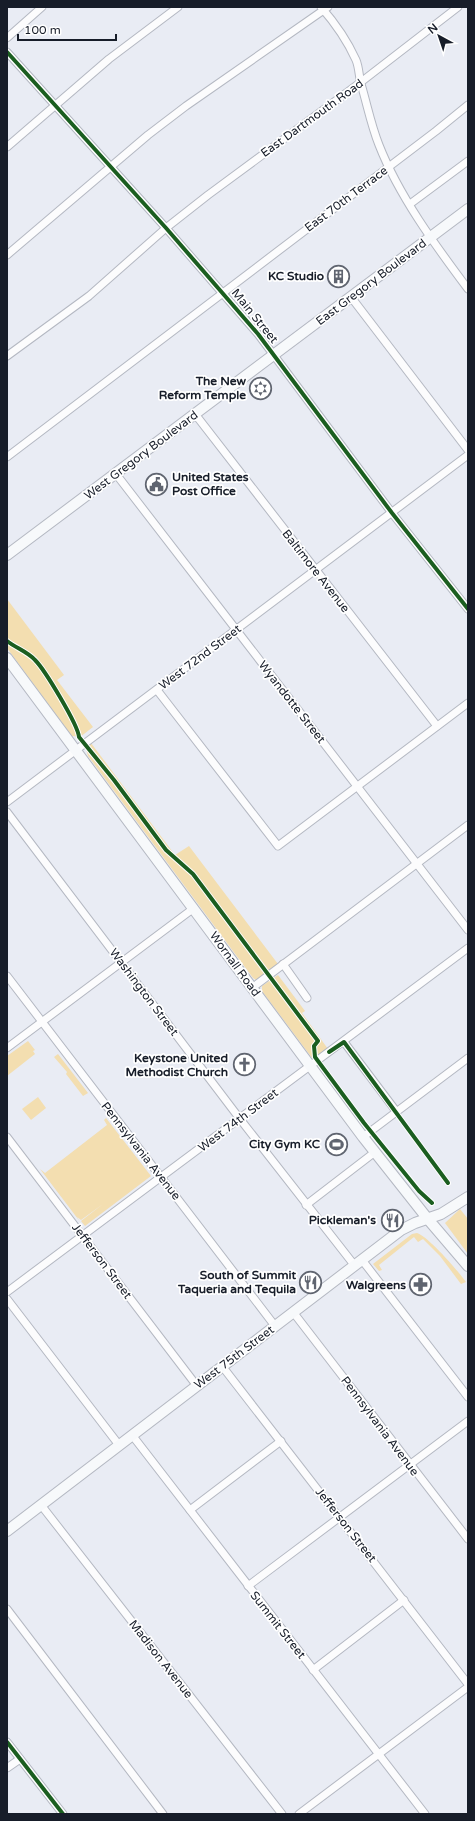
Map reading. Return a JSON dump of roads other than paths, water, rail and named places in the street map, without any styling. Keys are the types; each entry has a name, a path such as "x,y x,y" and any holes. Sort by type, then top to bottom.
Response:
{"main road":[{"name":"East Gregory Boulevard","path":"274,355 468,209"},
{"name":"West Gregory Boulevard","path":"7,555 274,355"},
{"name":"Wornall Road","path":"7,658 363,1137 427,1218 468,1266"},
{"name":"West 75th Street","path":"7,1530 401,1230 427,1218 440,1214 468,1197"}],"street":[{"path":"7,38 42,7"},
{"path":"7,147 109,59 178,7"},
{"name":"East Dartmouth Road","path":"7,356 89,296 166,228 208,194 361,82 458,7"},
{"path":"7,255 148,135 186,106 324,8 347,42 356,62 377,140 389,166 430,238 468,289"},
{"name":"Main Street","path":"7,52 223,292 274,355 392,513 468,609"},
{"name":"East 70th Terrace","path":"7,457 436,131 468,105"},
{"path":"410,204 468,162"},
{"path":"351,297 468,450"},
{"name":"Baltimore Avenue","path":"195,414 437,726"},
{"name":"West 72nd Street","path":"7,802 77,751 468,455"},
{"name":"Wyandotte Street","path":"116,474 468,930"},
{"path":"157,690 278,846 468,703"},
{"name":"Washington Street","path":"7,812 306,1205 358,1263 468,1398"},
{"path":"252,988 468,826"},
{"path":"7,1048 41,1021 194,908"},
{"name":"West 74th Street","path":"7,1292 468,948"},
{"path":"283,964 307,998"},
{"name":"Pennsylvania Avenue","path":"7,976 275,1326"},
{"path":"344,1042 396,1112"},
{"path":"363,1137 468,1058"},
{"name":"Jefferson Street","path":"7,1137 196,1386"},
{"path":"306,1205 375,1152"},
{"path":"7,1299 119,1445"},
{"name":"Pennsylvania Avenue","path":"293,1312 468,1539"},
{"name":"Jefferson Street","path":"222,1366 468,1684"},
{"path":"248,1586 468,1421"},
{"name":"Summit Street","path":"132,1435 425,1814"},
{"path":"190,1510 281,1441"},
{"name":"Madison Avenue","path":"41,1505 282,1814"},
{"path":"313,1670 404,1600"},
{"path":"7,1610 163,1814"},
{"path":"299,1814 468,1687"},
{"path":"7,1742 62,1814"},
{"path":"7,1768 20,1759"}],"place":[{"name":"KC Studio","path":"339,276"},
{"name":"The New Reform Temple","path":"261,388"},
{"name":"United States Post Office","path":"157,484"},
{"name":"Keystone United Methodist Church","path":"244,1065"},
{"name":"City Gym KC","path":"336,1144"},
{"name":"Pickleman's","path":"392,1220"},
{"name":"South of Summit Taqueria and Tequila","path":"311,1282"},
{"name":"Walgreens","path":"421,1285"}]}
